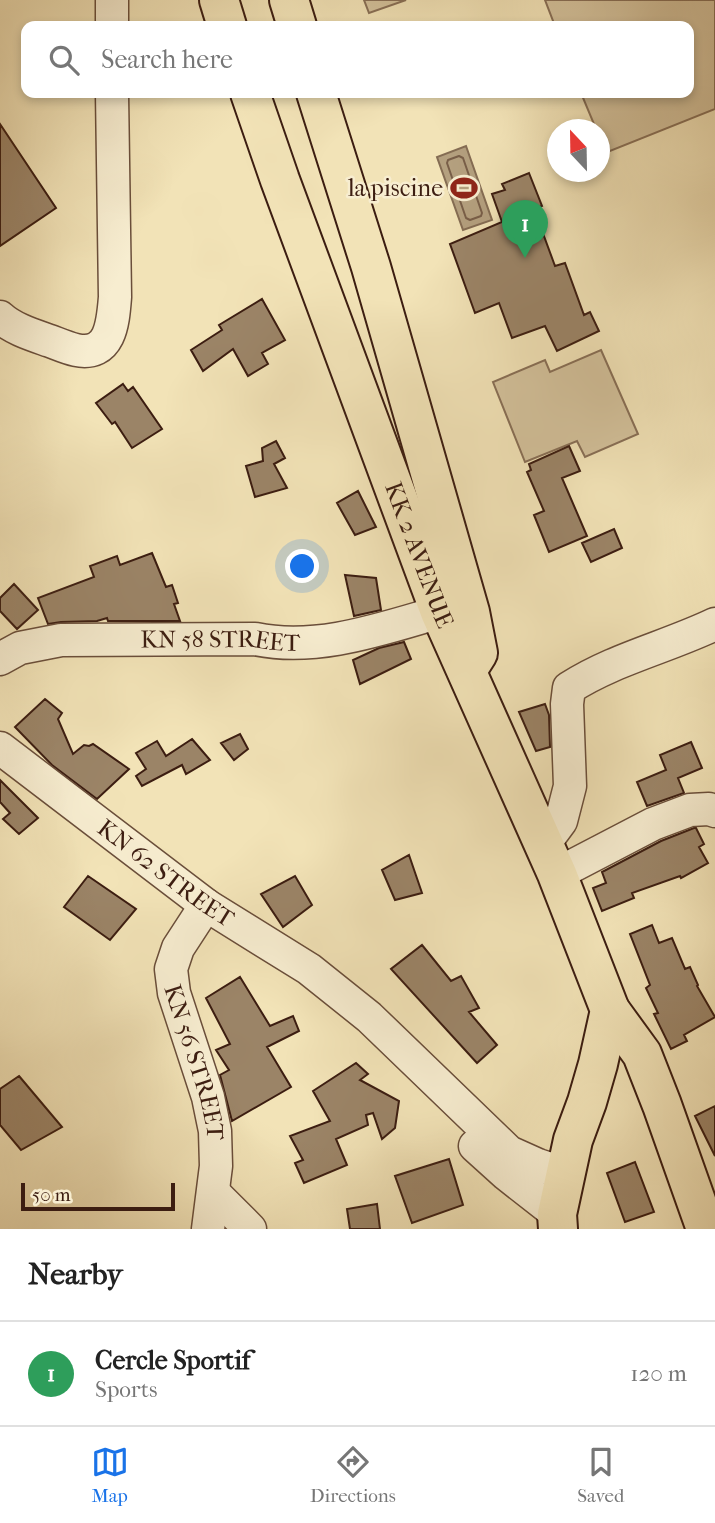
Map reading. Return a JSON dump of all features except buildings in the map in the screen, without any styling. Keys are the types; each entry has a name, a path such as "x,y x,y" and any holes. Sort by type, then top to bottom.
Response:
{"main road":[{"path":"219,0 225,21"},
{"path":"289,0 295,21"},
{"name":"KK 2 AVENUE","path":"252,98 440,612 550,859 610,1010 642,1054 706,1229"},
{"path":"318,98 371,267 470,611 478,653 467,672"},
{"path":"557,1221 573,1140 598,1064 610,1010"},
{"path":"598,1064 662,1105"}],"street":[{"path":"112,21 113,0"},
{"path":"0,317 27,333 77,350 91,351 101,347 108,337 114,318 112,98"},
{"name":"KN 58 STREET","path":"0,659 20,648 61,640 255,639 274,644 325,642 440,612"},
{"path":"550,859 570,786 567,704 569,688 588,676 715,624"},
{"name":"KN 62 STREET","path":"0,748 206,905 309,970 369,1017 509,1152 565,1174"},
{"path":"550,859 690,810 715,811"},
{"name":"KN 56 STREET","path":"206,905 178,948 171,969 174,993 208,1097 215,1131 216,1166 208,1229"},
{"name":"KN 62 STREET","path":"336,992 390,1062 442,1116 557,1221"},
{"path":"214,1193 250,1229"}],"shaded area":[{"path":"364,0 406,0 369,13"},
{"path":"545,0 715,0 715,109 610,151 610,119 592,119 583,98 694,98 694,21 553,21"},
{"path":"601,350 638,434 585,457 577,441 525,462 493,382 545,360 550,372"}],"water":[{"name":"la piscine","path":"466,146 492,220 463,230 437,157"}],"place":[{"name":"la piscine","path":"464,188"},
{"name":"Cercle Sportif","path":"525,258"}]}
